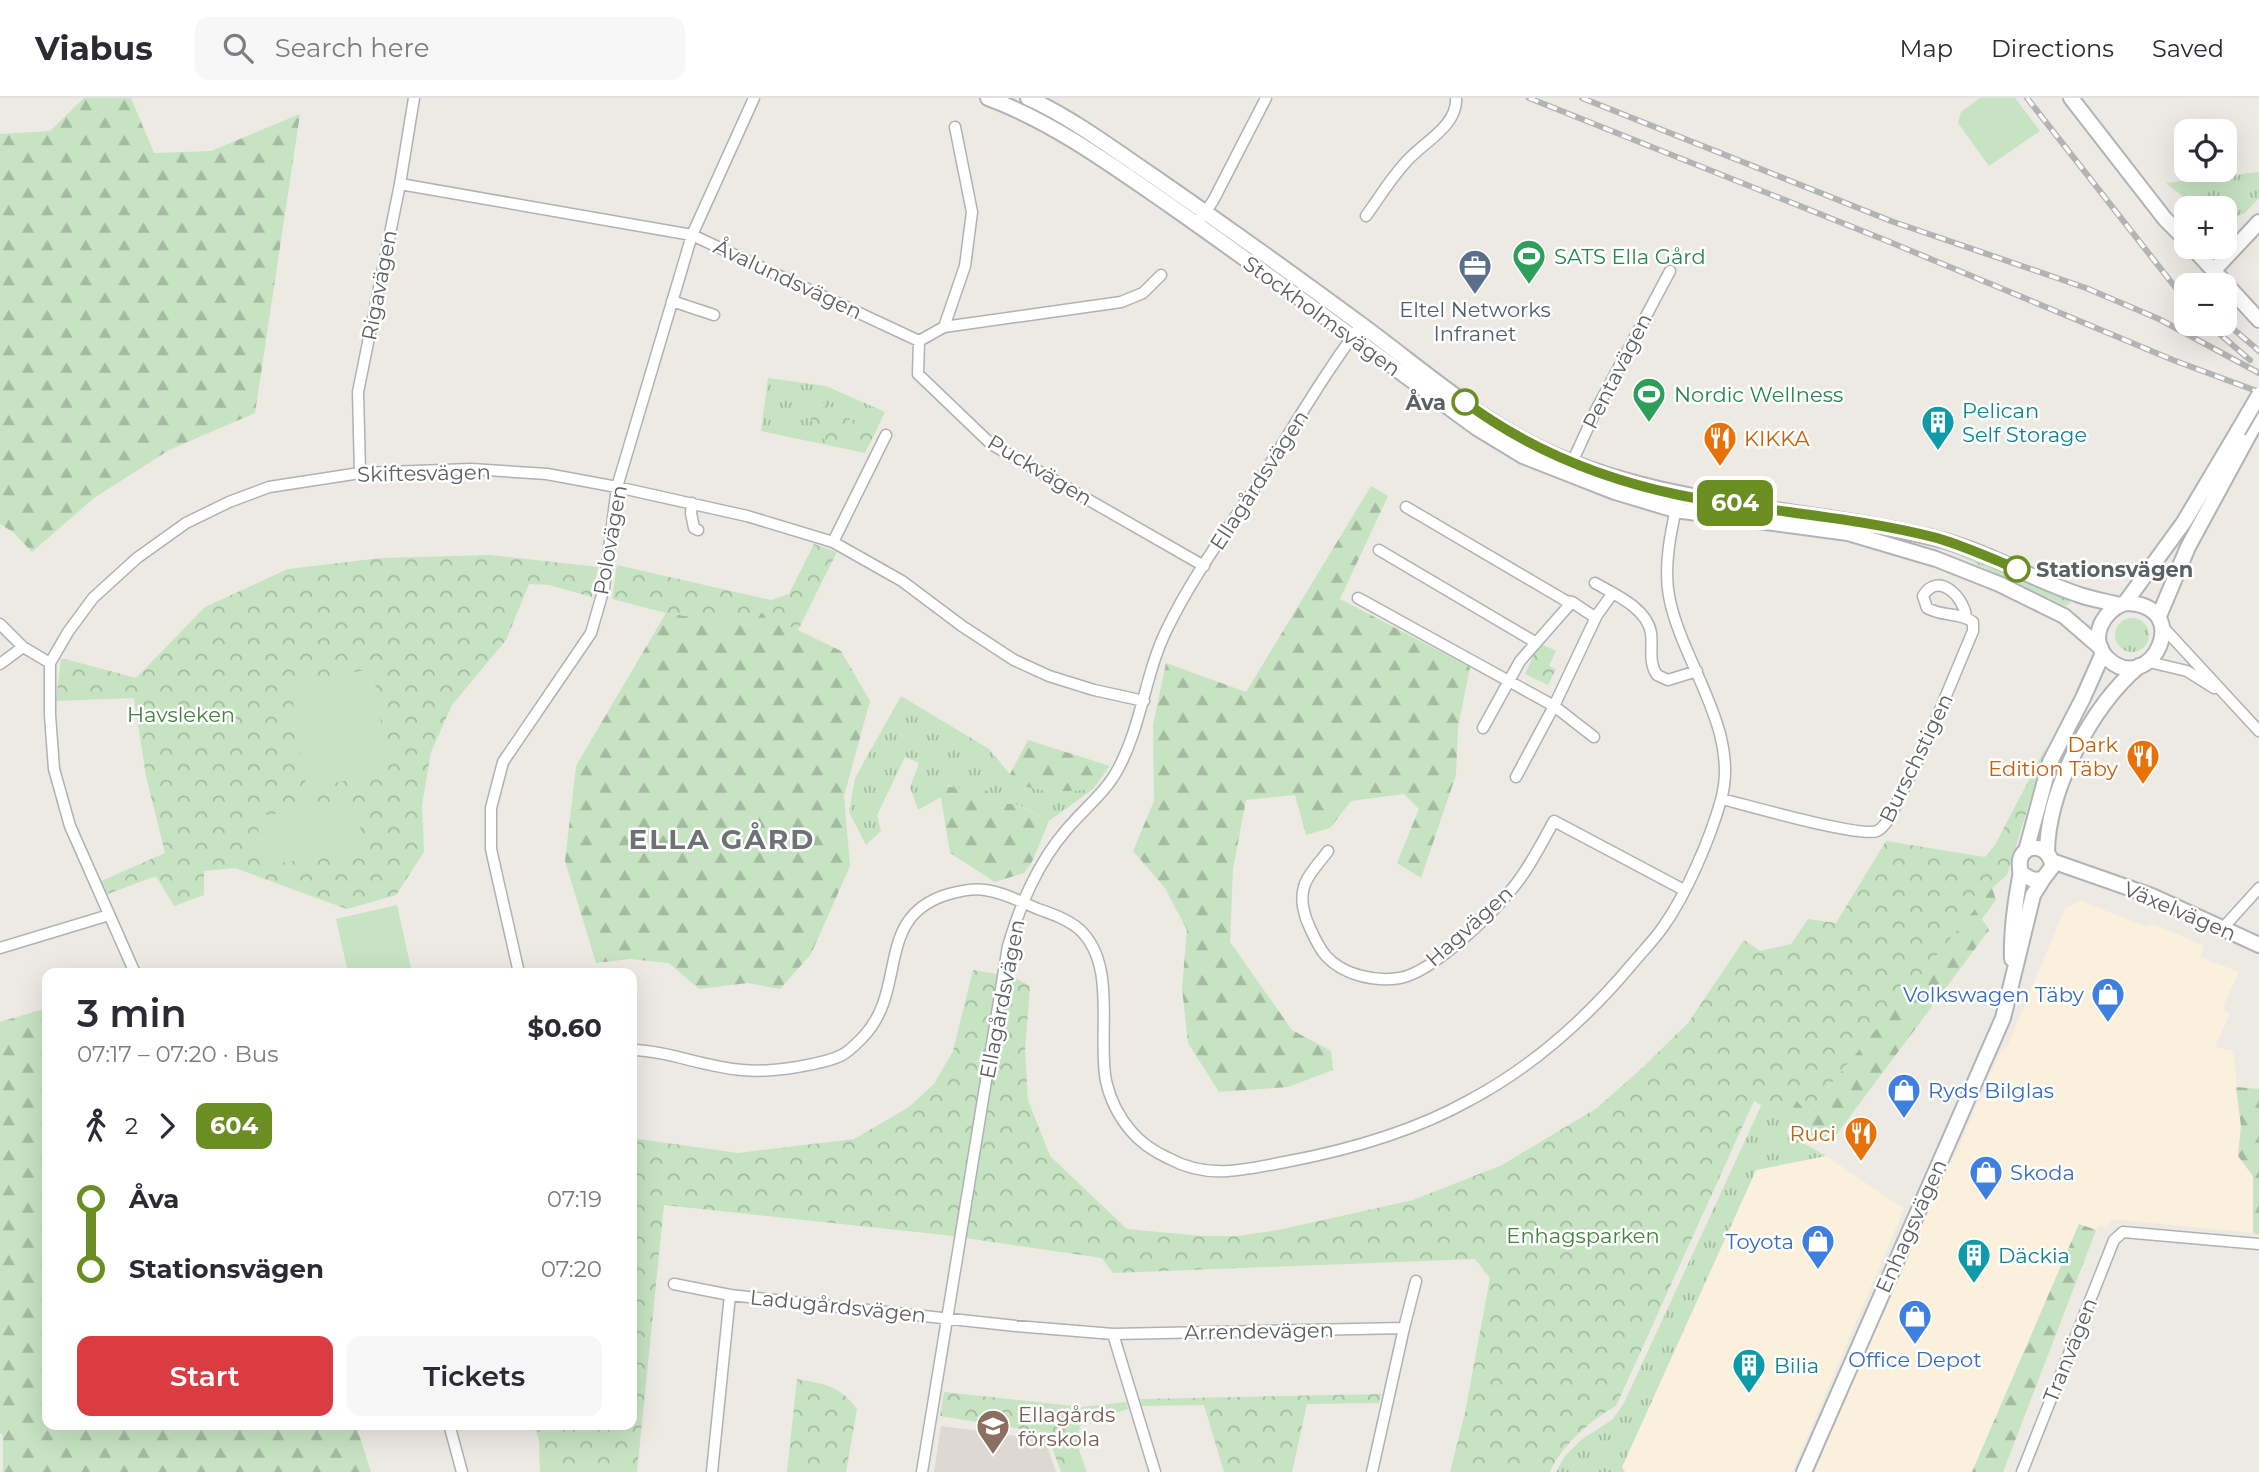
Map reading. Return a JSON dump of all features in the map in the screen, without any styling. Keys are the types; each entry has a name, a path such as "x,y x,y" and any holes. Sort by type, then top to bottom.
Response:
{"main road":[{"name":"Stockholmsvägen","path":"988,98 1056,130 1201,218 1361,324 1483,416 1615,492 1675,510 1848,533 1910,550 1999,584 2064,616 2102,650"},
{"name":"Stockholmsvägen","path":"1028,98 1047,106 1110,147 1351,337 1477,428 1523,456 1679,495 1850,520 1939,539 2078,595 2122,604"},
{"path":"2071,98 2174,228"},
{"path":"2214,270 2259,222"},
{"path":"2203,259 2259,320"},
{"path":"2045,877 2052,867 2049,827 2067,770 2099,709 2123,679 2157,654 2163,636 2160,620 2188,547 2259,395"},
{"path":"2144,664 2119,665 2110,661 2102,650 2098,633 2101,622 2109,611 2122,604 2184,522 2242,435 2259,416"},
{"path":"2122,604 2145,606 2160,620"},
{"path":"2101,879 2045,877 2032,880 2021,873 2020,860 2026,851 2050,762 2083,698 2102,650"},
{"path":"2026,851 2037,848 2050,857"},
{"name":"Växelvägen","path":"2050,857 2152,897 2259,945"},
{"name":"Enhagsvägen","path":"2012,978 2011,941 2021,873"},
{"name":"Enhagsvägen","path":"1804,1472 1999,1029 2033,895 2045,877"}],"street":[{"name":"Rigavägen","path":"360,473 358,392 400,184 414,98"},
{"name":"Polovägen","path":"518,968 491,849 491,808 503,762 591,633 604,587 617,487 692,235 754,98"},
{"path":"1201,218 1266,98"},
{"path":"1366,216 1406,162 1453,115 1455,98"},
{"path":"944,327 965,266 972,212 955,127"},
{"name":"Åvalundsvägen","path":"400,184 692,235 919,341"},
{"name":"Pentavägen","path":"1570,468 1595,410 1670,271"},
{"path":"919,341 944,327 1121,302 1143,293 1161,275"},
{"path":"672,301 714,315"},
{"name":"Ellagårdsvägen","path":"922,1472 1008,946 1022,902 1037,870 1066,830 1116,774 1133,737 1156,656 1167,629 1204,566 1361,324"},
{"name":"Puckvägen","path":"919,341 918,374 991,444 1204,566"},
{"path":"833,542 886,435"},
{"name":"Skiftesvägen","path":"50,663 93,598 137,558 186,523 229,502 270,487 360,473 471,469 547,474 617,487 747,516 833,542 902,581 962,626 1014,660 1072,683 1144,701"},
{"path":"637,1050 741,1070 772,1071 816,1063 845,1054 877,1021 886,999 898,940 907,920 922,905 935,898 958,891 983,889 1057,915 1079,929 1094,947 1101,968 1106,1080 1112,1101 1126,1125 1141,1142 1185,1167 1206,1172 1231,1171 1334,1152 1411,1127 1470,1101 1521,1069 1567,1032 1593,1007 1663,928 1684,890 1722,799 1725,776 1723,754 1714,714 1670,602 1667,579 1679,495"},
{"path":"692,503 692,524 698,530"},
{"path":"1406,507 1566,601 1593,616 1597,615"},
{"path":"1379,550 1535,642"},
{"path":"1595,583 1635,608 1648,623 1651,632 1651,661 1657,675 1668,680 1697,671"},
{"path":"1516,777 1554,706 1597,615 1613,593"},
{"path":"1358,598 1554,706 1594,737"},
{"path":"1483,728 1508,682 1535,642 1572,602"},
{"name":"Burschstigen","path":"1722,799 1837,828 1870,832 1880,830 1889,819 1927,741 1964,656 1973,631 1973,622 1966,616"},
{"path":"2160,620 2223,694 2259,731"},
{"path":"0,624 23,647 50,663 54,769 70,826 133,968"},
{"path":"0,664 23,647"},
{"path":"2144,664 2187,671 2223,694"},
{"name":"Hagvägen","path":"1328,851 1304,884 1303,902 1307,923 1326,956 1341,967 1361,976 1382,979 1401,978 1417,972 1456,944 1512,889 1554,821 1684,890"},
{"path":"2222,929 2259,888"},
{"path":"0,948 109,915"},
{"name":"Tranvägen","path":"2022,1472 2114,1240 2123,1232 2259,1244"},
{"path":"1372,1472 1416,1281"},
{"name":"Ladugårdsvägen","path":"674,1284 730,1295 946,1318"},
{"name":"Ladugårdsvägen","path":"712,1472 730,1295"},
{"name":"Arrendevägen","path":"946,1318 1113,1334 1404,1328"},
{"path":"1113,1334 1155,1472"},
{"path":"451,1430 462,1472"}],"shaded area":[{"path":"2081,901 2146,927 2154,924 2204,946 2200,957 2239,972 2222,1009 2230,1013 2215,1047 2233,1051 2241,1126 2238,1156 2253,1176 2253,1233 2111,1219 2107,1228 2099,1225 2096,1230 2079,1224 1972,1472 1815,1472 1928,1200 1959,1147 1999,1054 2007,1047 2065,908"},
{"path":"1826,1156 1904,1209 1792,1472 1625,1472 1622,1468 1756,1170"},
{"name":"Ellagårds förskola","path":"941,1426 1045,1440 1056,1472 934,1472"}],"green space":[{"path":"84,98 131,98 154,153 211,151 300,114 255,413 169,450 94,498 32,552 13,532 0,524 0,134 50,131"},
{"path":"1980,98 2015,98 2040,131 1989,166 1958,123 1961,112"},
{"path":"2259,172 2259,198 2245,213 2237,216 2237,196 2182,196 2166,183 2237,182 2237,175"},
{"path":"768,378 826,386 885,412 865,453 761,431"},
{"path":"817,401 833,408 859,427 875,433 869,444 828,445 815,429 810,417"},
{"path":"1371,486 1388,496 1340,599 1470,667 1458,727 1456,775 1421,878 1397,863 1419,809 1404,794 1351,801 1330,828 1306,835 1295,795 1246,800 1233,869 1230,942 1292,1030 1331,1051 1333,1070 1288,1087 1219,1092 1188,1043 1182,988 1187,930 1165,888 1133,851 1154,801 1153,725 1166,663 1246,692"},
{"path":"814,544 837,552 798,630 761,613 753,626 666,613 612,599 617,565 771,600 789,594"},
{"path":"1945,549 2072,600 2066,606"},
{"name":"Havsleken","path":"490,555 598,567 592,597 549,585 529,584 506,640 452,705 431,752 422,805 424,852 396,895 347,909 235,868 204,871 204,895 174,906 156,876 105,895 99,882 165,853 146,776 134,698 56,701 61,658 136,678 205,607 288,569 381,558"},
{"path":"761,612 841,651 870,701 844,796 850,866 811,954 780,989 748,983 699,989 669,963 630,959 596,963 565,861 576,766 666,613 753,626"},
{"path":"2132,618 2144,623 2149,635 2144,647 2132,652 2120,647 2115,635 2120,623"},
{"path":"1539,643 1556,651 1549,666 1556,669 1548,685 1525,674"},
{"path":"373,669 389,774 306,787 290,682"},
{"path":"901,696 989,749 1020,786 1056,792 1093,789 1049,821 1019,805 998,802 981,785 966,791 948,785 941,797 918,810 910,787 919,763 905,757 877,815 881,831 866,845 849,812 855,778"},
{"path":"1028,740 1110,766 1093,789 1056,792 1020,786 1010,774"},
{"name":"Enhagsparken","path":"2047,745 2007,875 1992,888 1807,1113 1797,1101 1781,1101 1763,1106 1754,1101 1616,1406 1578,1434 1561,1453 1550,1472 1450,1472 1465,1413 1490,1278 1475,1259 1113,1273 1102,1258 945,1235 664,1205 637,1472 540,1472 539,1440 536,1430 637,1430 637,1139 738,1153 854,1139 909,1107 934,1084 953,1051 973,970 1014,977 1030,986 1025,1051 1028,1100 1050,1156 1127,1229 1201,1236 1237,1236 1278,1230 1413,1200 1502,1165 1597,1108 1642,1068 1688,1023 1744,940 1760,951 1791,944 1808,919 1836,923 1886,841 1985,857 1995,845"},
{"path":"936,785 964,788 981,785 998,802 1018,805 1049,821 1032,862 1024,873 995,882 950,853 941,798 933,790"},
{"path":"357,804 363,852 262,865 257,816"},
{"path":"1992,888 1996,900 1982,919 1989,930 1830,1143 1787,1127 1789,1113 1781,1101 1797,1101 1808,1112"},
{"path":"397,905 411,968 347,968 336,919"},
{"path":"42,1009 42,1430 358,1430 371,1472 3,1472 3,1435 0,1433 0,1022"},
{"path":"2236,1087 2259,1089 2259,1234 2253,1233 2253,1176 2238,1156 2241,1126"},
{"path":"1781,1101 1789,1113 1787,1134 1826,1156 1756,1170 1622,1467 1625,1472 1556,1472 1565,1456 1582,1439 1612,1420 1624,1403 1761,1106"},
{"path":"2079,1224 2096,1230 2003,1472 1972,1472"},
{"path":"797,1379 816,1382 837,1390 857,1409 846,1472 787,1472"},
{"path":"944,1392 1082,1407 1126,1402 1128,1409 1083,1423 1078,1441 1087,1472 1061,1472 1047,1433 940,1416"},
{"path":"1381,1394 1379,1403 1307,1404 1292,1472 1224,1472 1204,1405 1142,1406 1140,1399"}],"railway":[{"path":"1529,98 1885,240 2173,360 2259,392"},
{"path":"1582,98 1891,221 2086,288 2159,319 2259,373"},
{"path":"2027,98 2174,286"},
{"path":"2237,332 2259,351"},
{"path":"2222,336 2250,360"}],"bus line":[{"name":"604","path":"1465,402 1483,416 1530,443 1619,480 1679,495 1888,527 1939,539 2017,569"}],"place":[{"name":"SATS Ella Gård","path":"1529,286"},
{"name":"Eltel Networks Infranet","path":"1475,296"},
{"name":"Åva","path":"1465,402"},
{"name":"Nordic Wellness","path":"1649,424"},
{"name":"Pelican Self Storage","path":"1938,452"},
{"name":"KIKKA","path":"1720,468"},
{"name":"Stationsvägen","path":"2017,569"},
{"name":"Dark Edition Täby","path":"2143,786"},
{"name":"Volkswagen Täby","path":"2108,1024"},
{"name":"Ryds Bilglas","path":"1904,1120"},
{"name":"Ruci","path":"1861,1163"},
{"name":"Skoda","path":"1986,1202"},
{"name":"Toyota","path":"1818,1271"},
{"name":"Däckia","path":"1974,1285"},
{"name":"Office Depot","path":"1915,1346"},
{"name":"Bilia","path":"1749,1395"},
{"name":"Ellagårds förskola","path":"993,1456"}],"district":[{"name":"ELLA GÅRD","path":"722,839"}]}
